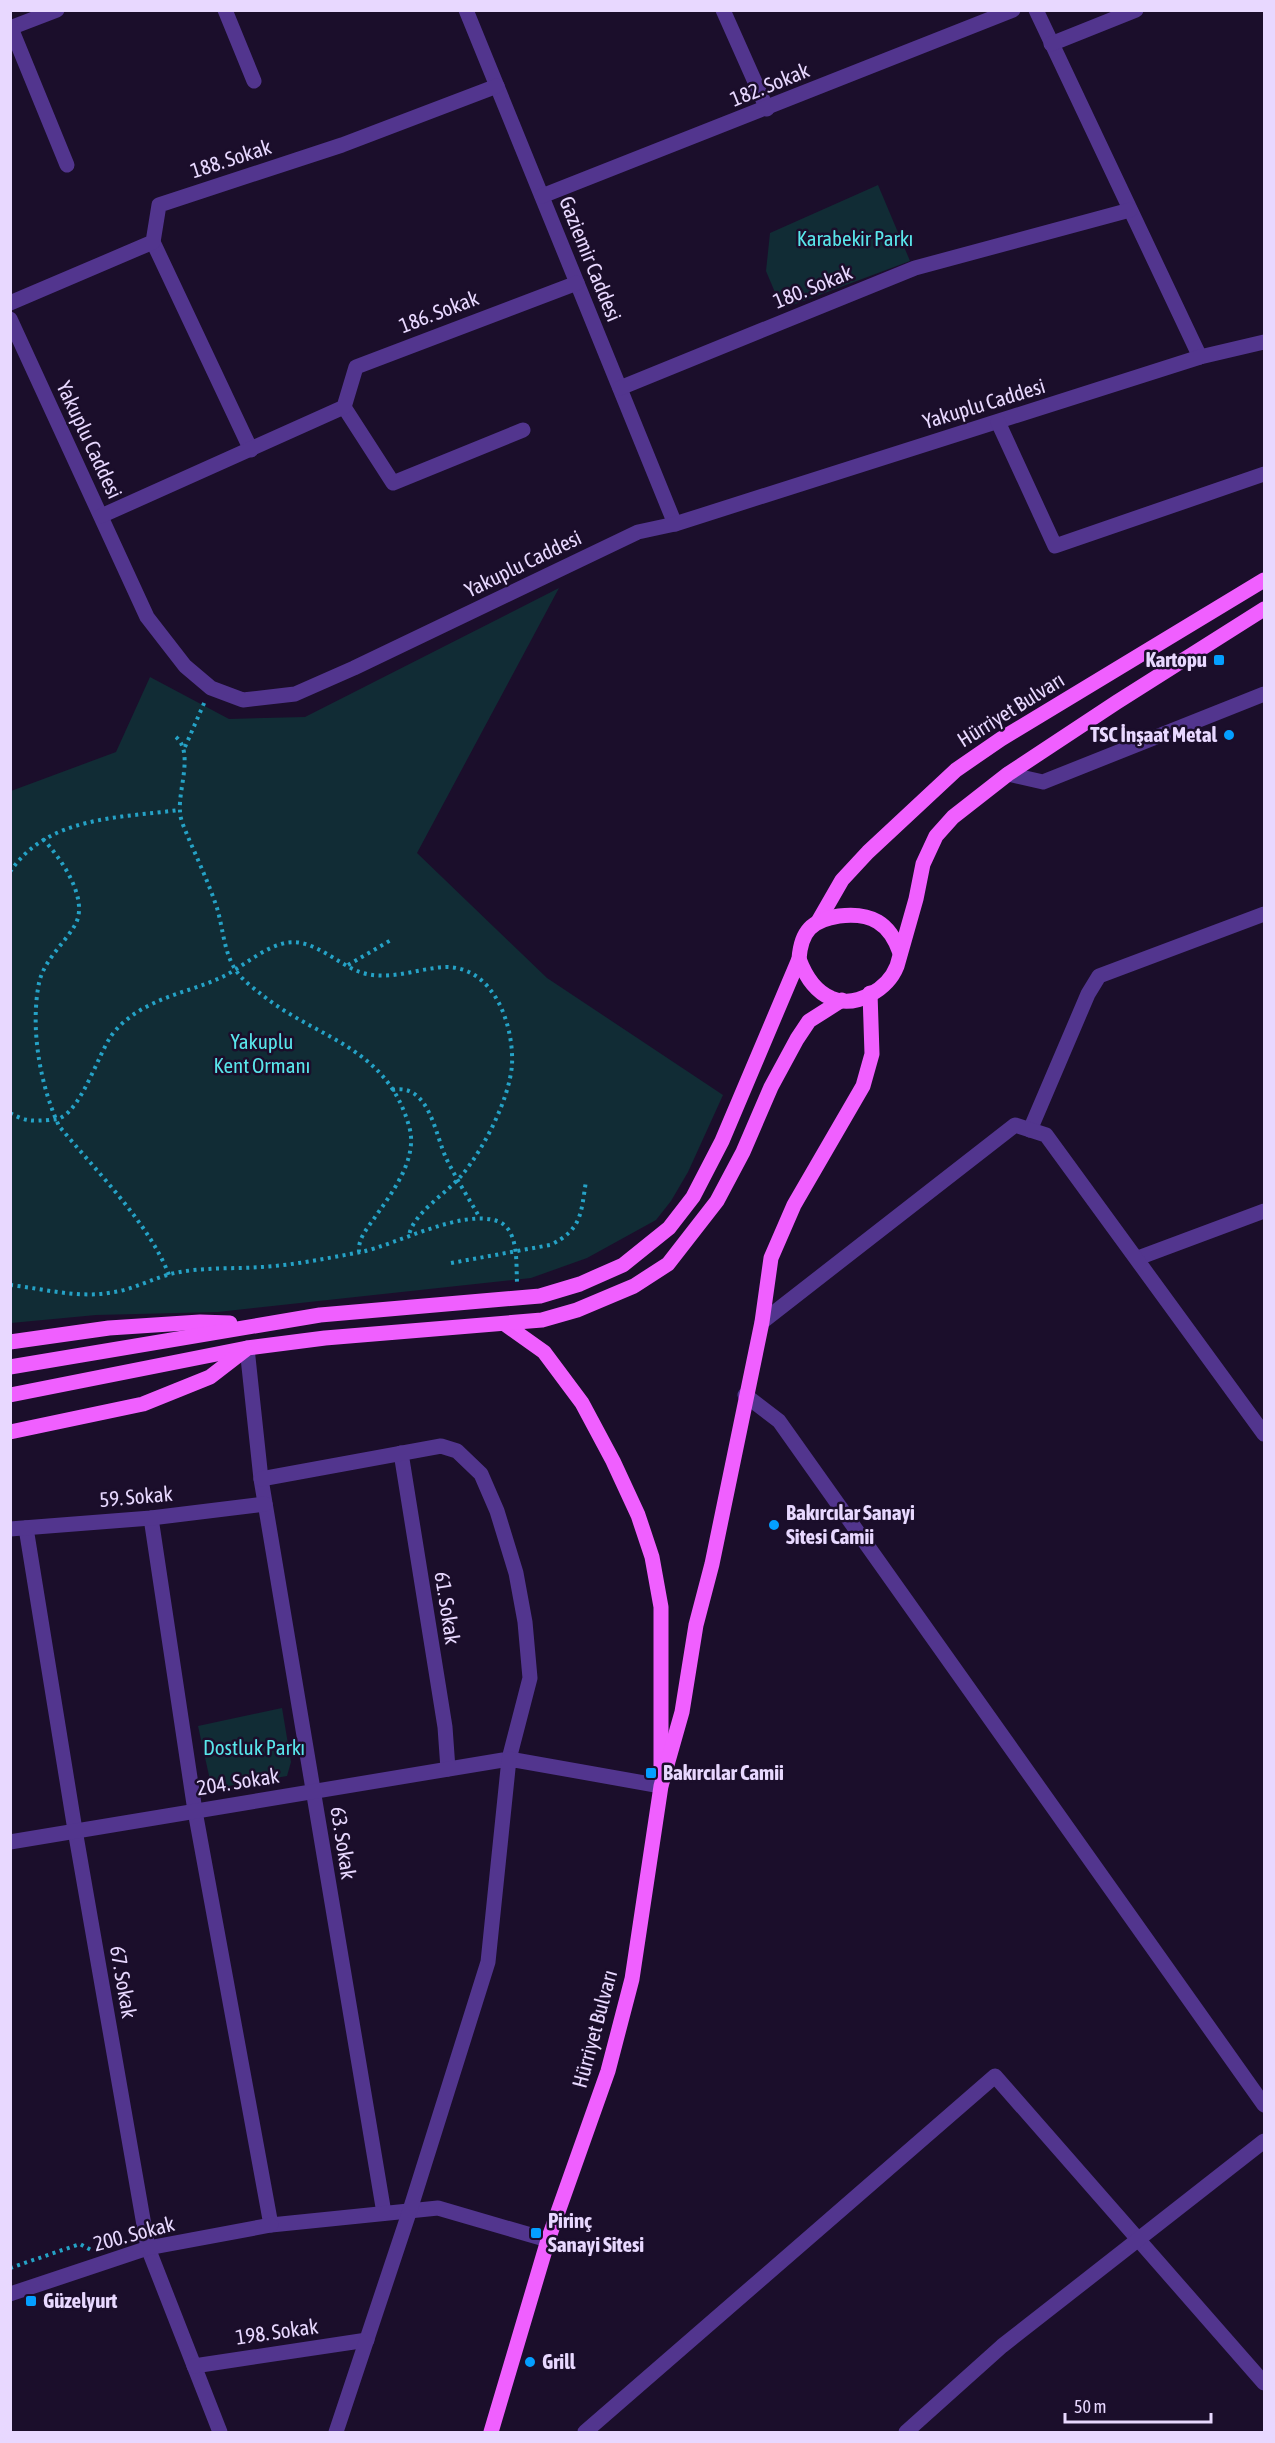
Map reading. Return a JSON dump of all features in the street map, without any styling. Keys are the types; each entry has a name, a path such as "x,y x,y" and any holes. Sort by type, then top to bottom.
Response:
{"main road":[{"name":"Hürriyet Bulvarı","path":"819,920 842,880 868,852 956,770 1001,739 1264,580"},
{"path":"799,959 810,982 831,998 859,999 880,989 894,974 916,899 923,864 936,836 953,817 1008,774 1264,609"},
{"path":"10,1368 320,1315 540,1296 580,1284 623,1265 669,1228 693,1197 722,1141 799,959 800,945 810,927 819,920 854,915 868,916 881,923 891,933 900,953"},
{"name":"Hürriyet Bulvarı","path":"491,2433 548,2240 608,2071 632,1979 661,1786 682,1712 696,1625 712,1564 745,1395 762,1322 771,1258 794,1205 863,1086 872,1054 870,993"},
{"path":"10,1395 247,1348 325,1338 542,1320 577,1310 634,1286 668,1264 717,1201 743,1152 771,1087 796,1039 809,1021 842,1000"},
{"path":"10,1342 142,1325 200,1322 263,1324"},
{"path":"506,1324 544,1352 582,1403 638,1515 652,1557 661,1607 661,1786"},
{"path":"10,1432 142,1404 210,1377 247,1348"}],"street":[{"path":"57,10 11,28 67,165"},
{"path":"225,10 254,81"},
{"name":"Gaziemir Caddesi","path":"465,10 675,524"},
{"path":"723,10 767,109"},
{"name":"182. Sokak","path":"542,196 1013,10"},
{"path":"1036,10 1200,357"},
{"path":"1051,44 1136,10"},
{"name":"188. Sokak","path":"153,242 159,205 342,145 497,86"},
{"name":"180. Sokak","path":"620,388 915,268 1130,210"},
{"path":"10,303 153,242 251,450"},
{"name":"186. Sokak","path":"344,407 356,367 577,283"},
{"name":"Yakuplu Caddesi","path":"10,319 147,617 185,666 211,688 243,700 295,694 354,669 638,532 675,524 1200,357 1264,342"},
{"path":"101,516 344,407 393,483 524,430"},
{"path":"998,422 1054,546 1264,474"},
{"path":"1008,774 1043,782 1264,694"},
{"path":"1030,1130 1088,994 1099,976 1264,914"},
{"path":"762,1322 1014,1125 1046,1135 1138,1258 1264,1434"},
{"path":"1138,1258 1264,1211"},
{"name":"63. Sokak","path":"247,1348 261,1479 384,2213"},
{"path":"745,1395 779,1421 1264,2106"},
{"path":"261,1479 441,1446 457,1451 481,1474 497,1511 516,1573 525,1622 530,1678 508,1759 488,1962 410,2211 336,2433"},
{"name":"61. Sokak","path":"401,1453 445,1727 448,1769"},
{"name":"59. Sokak","path":"18,1528 152,1518 265,1504"},
{"path":"152,1518 195,1811 271,2225"},
{"name":"67. Sokak","path":"18,1528 75,1830 148,2248 220,2433"},
{"name":"204. Sokak","path":"10,1842 508,1759 661,1786"},
{"path":"585,2433 995,2076 1264,2383"},
{"path":"906,2433 1002,2346 1264,2141"},
{"name":"200. Sokak","path":"10,2294 148,2248 271,2225 384,2213 438,2208 548,2240"},
{"name":"198. Sokak","path":"194,2366 367,2340"}],"path":[{"path":"211,688 185,747 180,810 217,909 226,946 235,970 273,1004 361,1054 392,1090 403,1108 410,1128 410,1156 387,1199 360,1241 359,1252"},
{"path":"176,737 185,747"},
{"path":"10,872 26,852 43,839 65,829 89,822 180,810"},
{"path":"43,839 66,867 78,904 76,924 49,962 39,983 37,1042 40,1071 56,1120 158,1248 169,1275"},
{"path":"348,966 391,940"},
{"path":"10,1113 22,1120 35,1122 63,1117 74,1105 111,1036 122,1023 154,1003 235,970 268,950 285,943 298,942 360,972 375,975 397,975 445,967 459,969 472,974 486,984 498,999 512,1042 512,1066 507,1090 478,1154 458,1179 414,1223 409,1236"},
{"path":"392,1090 401,1088 410,1090 426,1107 447,1160 480,1218"},
{"path":"451,1263 550,1245 571,1233 581,1210 586,1181"},
{"path":"10,1285 65,1295 116,1292 169,1275 264,1267 359,1252 409,1236 480,1218 505,1225 513,1238 519,1298"},
{"path":"10,2268 37,2262 45,2256 80,2244"}],"green space":[{"name":"Karabekir Parkı","path":"878,185 910,261 782,309 766,271 770,233"},
{"name":"Yakuplu Kent Ormanı","path":"559,588 417,853 547,978 723,1095 688,1172 671,1201 656,1220 587,1258 531,1278 218,1312 96,1315 11,1323 11,791 116,752 150,677 229,719 305,717"},
{"name":"Dostluk Parkı","path":"282,1708 291,1762 287,1776 212,1789 198,1726"}],"place":[{"name":"Kartopu","path":"1219,660"},
{"name":"TSC İnşaat Metal","path":"1229,735"},
{"name":"Bakırcılar Sanayi Sitesi Camii","path":"774,1525"},
{"name":"Bakırcılar Camii","path":"651,1773"},
{"name":"Pirinç Sanayi Sitesi","path":"536,2233"},
{"name":"Güzelyurt","path":"31,2301"},
{"name":"Grill","path":"530,2362"}]}
